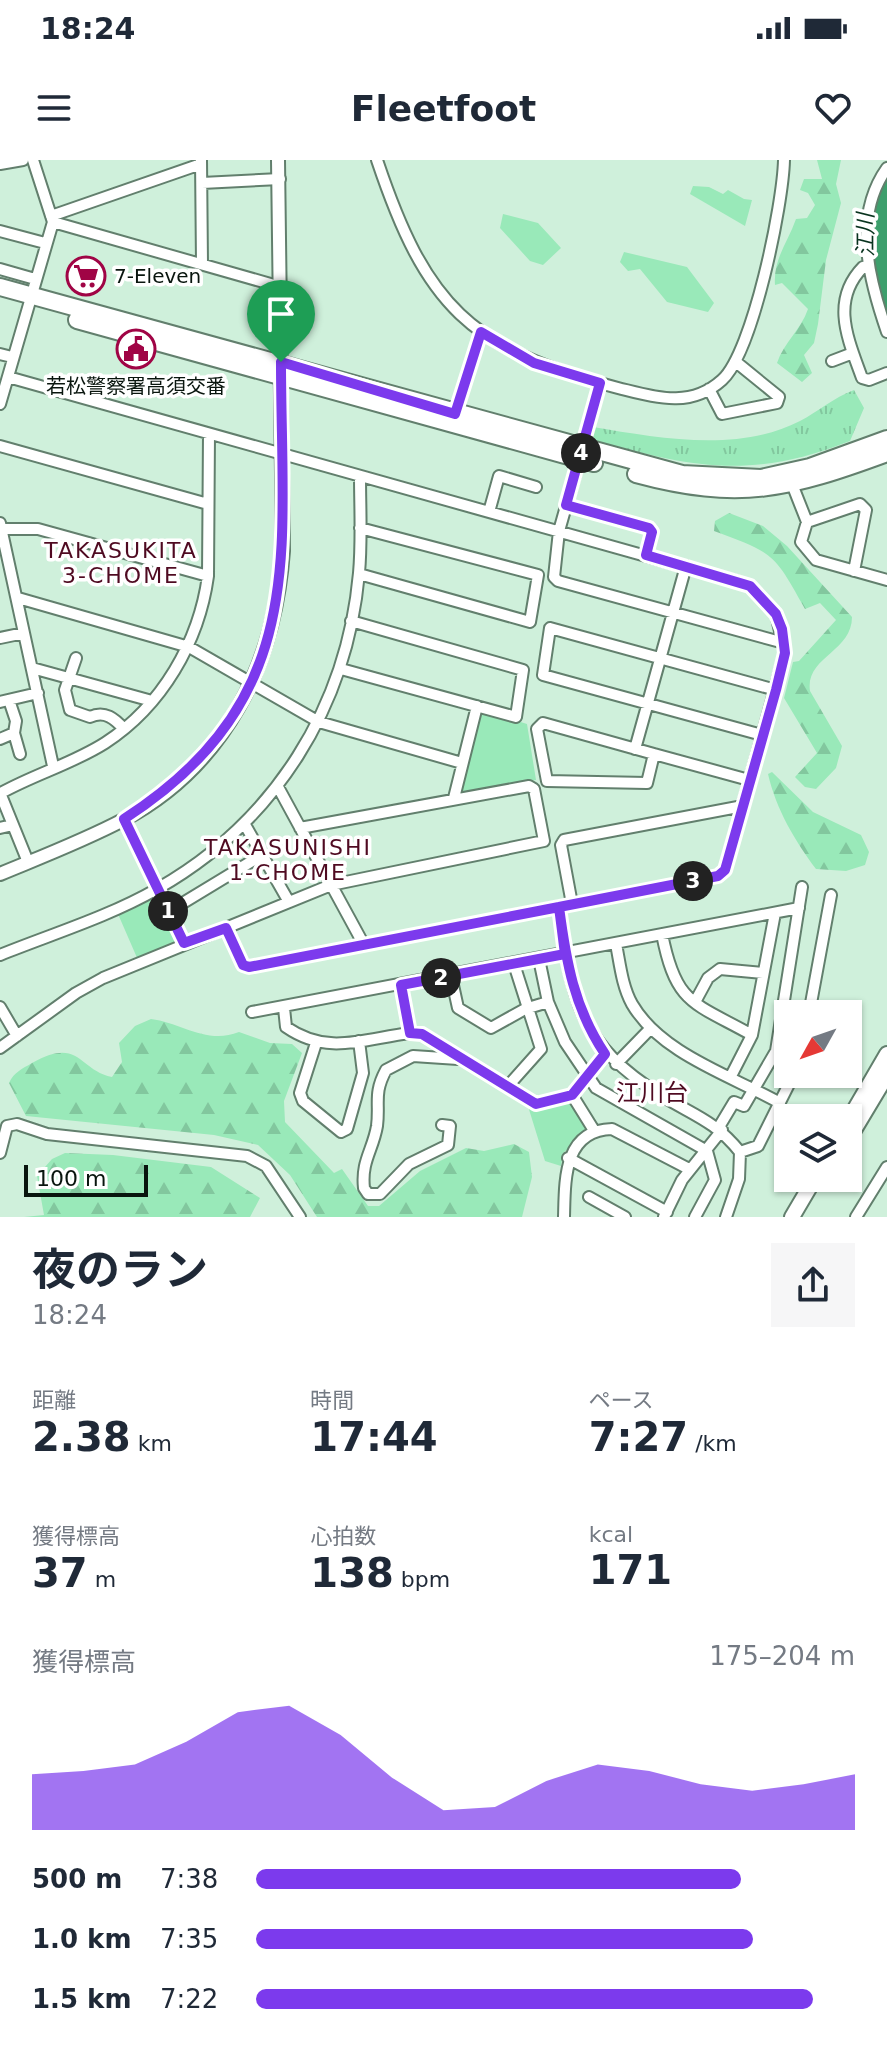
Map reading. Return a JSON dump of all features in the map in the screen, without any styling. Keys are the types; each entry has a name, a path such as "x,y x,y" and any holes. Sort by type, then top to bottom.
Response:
{"main road":[{"path":"0,287 29,301"},
{"path":"0,298 29,301 281,369 662,481 712,489 763,490 792,484 887,453"},
{"path":"454,419 652,467 729,478 761,478 810,467 887,439"},
{"path":"858,1104 887,1054"},
{"path":"862,1117 887,1075"},
{"path":"792,1217 807,1192"},
{"path":"803,1217 817,1192"}],"street":[{"path":"0,164 23,160"},
{"path":"0,404 52,219 33,160"},
{"path":"0,874 124,819 156,799 199,762 251,685 265,654 281,587 283,454 278,160"},
{"path":"377,160 415,257 444,297 481,332 534,363 675,401 709,389 736,362 770,248 784,160"},
{"path":"52,219 201,162 202,264"},
{"path":"887,168 872,195 866,230 868,266 887,332"},
{"path":"202,183 280,179"},
{"path":"52,219 281,287"},
{"path":"0,231 45,243"},
{"path":"868,266 849,281 843,327 862,378 869,380 887,373"},
{"path":"0,269 35,279"},
{"path":"454,419 481,332"},
{"path":"832,361 853,353"},
{"path":"0,354 12,357"},
{"path":"709,389 722,414 777,403 779,397 736,362"},
{"path":"4,381 283,454 686,566 750,586 776,614 784,643 776,690 725,870 718,876 249,967 243,965 226,928"},
{"path":"600,383 559,531 554,577 558,581 784,643"},
{"path":"28,862 0,793 53,766 65,764 124,729 152,701 189,647 205,598 208,576 209,434"},
{"path":"0,446 208,504"},
{"path":"0,955 157,890 208,856 278,787 319,722 341,669 359,574 360,476"},
{"path":"489,512 499,476 536,487"},
{"path":"792,484 807,522 801,542 816,560 887,580"},
{"path":"807,522 860,504 866,510 854,571"},
{"path":"566,505 649,528 652,532 646,555"},
{"path":"53,766 18,598 5,574 1,526 38,529 208,576"},
{"path":"359,574 530,622 538,575 360,528"},
{"path":"635,749 686,566"},
{"path":"18,598 189,647 319,722 462,763"},
{"path":"341,669 516,717 523,670 351,621"},
{"path":"762,735 543,675 550,628 776,690"},
{"path":"0,638 24,633"},
{"path":"76,658 65,690 70,710 90,717 97,713 114,717 124,729"},
{"path":"32,668 152,701"},
{"path":"20,754 14,733 16,721 5,701 38,693"},
{"path":"454,798 477,706"},
{"path":"654,754 647,783 547,781 537,729 543,723 749,780"},
{"path":"0,739 14,733"},
{"path":"0,1048 76,993 184,943 331,885 544,841 534,789 529,786 300,828"},
{"path":"278,787 364,945"},
{"path":"572,904 561,845 564,840 743,806"},
{"path":"124,819 184,943"},
{"path":"244,823 289,902"},
{"path":"0,828 13,825"},
{"path":"168,912 262,855"},
{"path":"568,1158 665,1214 689,1169 707,1151 734,1102 744,1106 776,1051 802,887"},
{"path":"812,1000 831,895"},
{"path":"559,907 565,954 583,1019 605,1054 663,1096 720,1128 740,1152 739,1179 726,1217"},
{"path":"252,1012 799,908"},
{"path":"731,1076 752,1035 775,913"},
{"path":"662,934 674,982 695,1002 752,1035"},
{"path":"616,944 632,1003 651,1028 662,1038 780,1103"},
{"path":"539,959 548,1002 565,1042 596,1088 707,1151 715,1180 695,1217"},
{"path":"508,1086 541,1049 525,1009 514,964"},
{"path":"695,1002 708,978 720,969 763,973"},
{"path":"451,976 458,1008 491,1028 525,1009 548,1002"},
{"path":"401,985 410,1033"},
{"path":"0,1007 17,1036"},
{"path":"284,1008 286,1027 316,1043 340,1045 410,1033 422,1034 536,1104 572,1095 605,1054"},
{"path":"616,1064 651,1028"},
{"path":"316,1043 300,1093 303,1101 341,1132 347,1129 363,1073 359,1041"},
{"path":"442,1125 450,1126 448,1145 409,1164 380,1194 368,1194 364,1188 364,1160 377,1125 375,1094 386,1070 413,1056 460,1059"},
{"path":"740,1152 758,1146 787,1088"},
{"path":"572,1095 595,1132"},
{"path":"0,1153 4,1122 47,1134 247,1156 266,1166 300,1217"},
{"path":"564,1217 568,1158 571,1150 595,1132 612,1129 689,1169"},
{"path":"856,1217 887,1167"},
{"path":"589,1197 625,1217"}],"green space":[{"path":"817,160 841,160 836,184 841,203 826,260 814,343 804,355 812,373 802,382 777,363 808,309 782,283 775,285 775,276 796,219 807,218 815,205 808,193 800,190 804,179 822,179"},
{"path":"693,186 709,187 723,194 728,190 752,200 745,226 690,194"},
{"path":"503,214 538,223 561,248 543,265 530,261 500,228"},
{"path":"624,252 687,267 714,303 708,312 667,302 640,269 628,271 620,262"},
{"path":"854,390 864,408 850,441 781,462 720,466 659,457 590,439 593,427 698,440 751,437 800,421"},
{"path":"729,513 763,526 787,546 852,617 845,639 814,670 810,679 810,691 842,746 836,768 816,789 805,787 795,777 817,753 784,698 793,662 799,661 836,620 820,603 805,609 786,576 770,557 714,531 715,521"},
{"path":"485,711 527,724 536,780 464,793 460,789 481,714"},
{"path":"772,772 813,812 861,835 869,852 865,865 846,871 816,869 781,812 768,774"},
{"path":"154,897 177,940 175,945 138,960 118,914"},
{"path":"151,1019 205,1035 239,1032 270,1043 292,1044 302,1053 284,1101 285,1122 334,1173 342,1169 368,1206 379,1206 420,1171 466,1148 484,1151 514,1144 529,1152 532,1177 522,1217 317,1217 290,1175 258,1145 214,1135 26,1116 9,1083 19,1071 60,1053 77,1057 112,1077 122,1062 119,1043 135,1026"},
{"path":"569,1101 588,1132 563,1153 561,1166 545,1161 527,1103 536,1107"},
{"path":"65,1153 113,1155 211,1167 260,1198 250,1217 24,1217 44,1215 37,1176 52,1159"}],"shaded area":[{"path":"887,178 887,316 875,264 872,228 879,193"}],"place":[{"name":"7-Eleven","path":"86,276"},
{"name":"若松警察署高須交番","path":"136,349"}],"district":[{"name":"TAKASUKITA 3-CHOME","path":"121,562"},
{"name":"TAKASUNISHI 1-CHOME","path":"288,860"},
{"name":"江川台","path":"652,1093"}],"route":[{"path":"281,362 283,551 281,587 265,654 251,685 222,733 199,762 156,799 124,819 184,943 226,928 243,965 249,967 559,907 565,954 401,985 410,1033 422,1034 536,1104 572,1095 605,1054 583,1019 572,987 559,907 718,876 725,870 785,653 782,629 766,600 750,586 646,555 652,532 649,528 566,505 600,383 534,363 481,332 455,414 281,362"}],"water label":[{"name":"江川","path":"865,235"}]}
